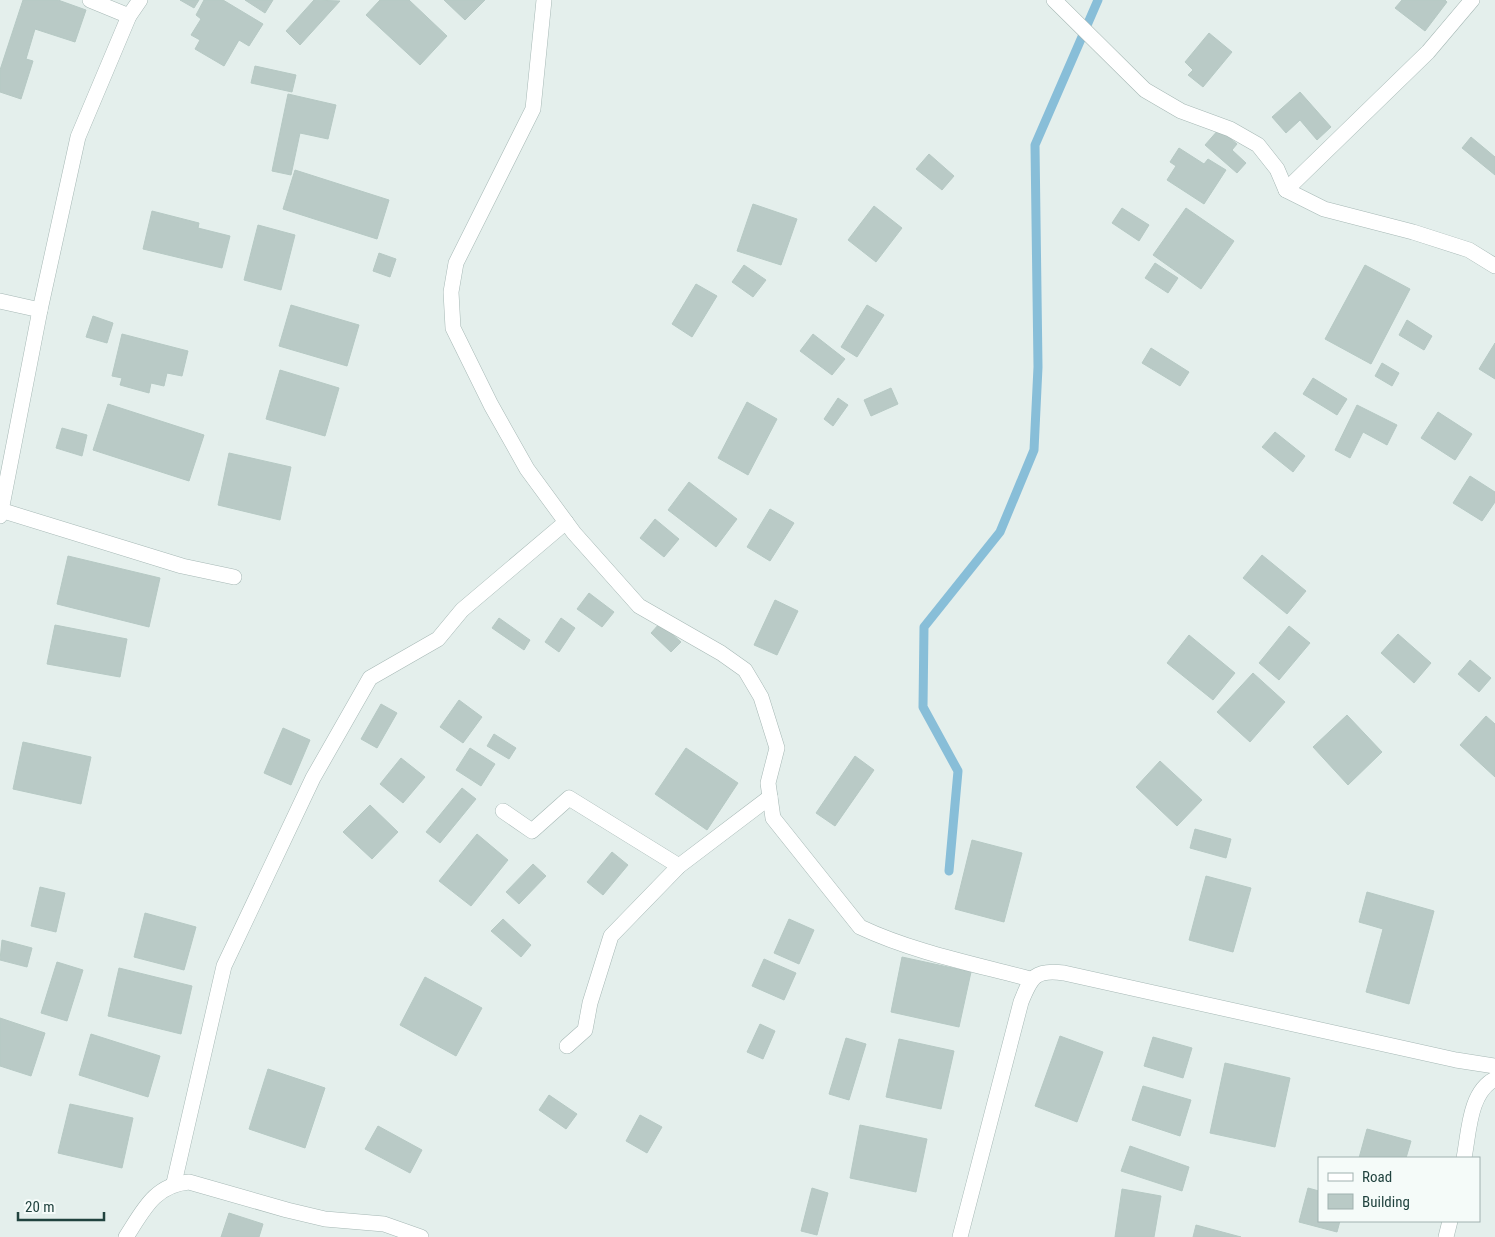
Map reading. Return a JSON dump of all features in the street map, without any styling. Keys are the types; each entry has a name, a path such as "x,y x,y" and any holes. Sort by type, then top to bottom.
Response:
{"street":[{"path":"90,0 129,16"},
{"path":"140,0 129,16 78,137 40,310 1,512 182,566 234,577"},
{"path":"544,0 533,109 456,263 451,292 453,328 527,469 566,522 639,606 721,653 745,670 761,697 777,748 768,783 773,818 860,927 878,935 931,952 1030,979 1049,971 1064,973 1456,1060 1495,1066"},
{"path":"1054,0 1145,90 1181,111 1230,129 1258,145 1277,169 1286,190 1324,209 1413,232 1469,250 1495,266"},
{"path":"1286,190 1428,52 1472,0"},
{"path":"0,301 40,310"},
{"path":"174,1183 224,966 313,778 370,678 438,639 462,610 566,522"},
{"path":"566,1046 585,1030 590,1003 611,936 679,866 770,797"},
{"path":"503,811 532,831 569,798 679,866"},
{"path":"960,1237 1021,1002 1030,979"},
{"path":"1464,1157 1476,1100 1490,1081 1495,1079"},
{"path":"126,1237 148,1202 174,1183 189,1182 287,1210 325,1219 384,1224 421,1237"},
{"path":"1446,1237 1450,1222"}],"building":[{"path":"23,0 58,0 86,10 75,42 35,29 26,59 33,61 21,99 0,92 0,70"},
{"path":"180,0 199,0 194,8"},
{"path":"204,0 223,0 263,24 249,46 239,40 224,66 195,49 200,40 191,35 201,19 196,15"},
{"path":"245,0 273,0 265,13"},
{"path":"314,0 340,1 300,45 286,31"},
{"path":"380,0 409,0 447,36 420,65 366,15"},
{"path":"444,0 485,0 465,20"},
{"path":"1402,0 1445,0 1447,2 1425,31 1395,8"},
{"path":"1209,33 1232,52 1203,87 1188,75 1193,70 1185,62"},
{"path":"255,66 296,75 292,92 251,83"},
{"path":"1300,92 1331,127 1317,140 1300,120 1286,133 1272,117"},
{"path":"288,94 336,105 328,139 300,133 291,175 272,171"},
{"path":"1219,129 1237,144 1232,150 1246,163 1237,173 1205,145"},
{"path":"1471,137 1495,157 1495,175 1462,148"},
{"path":"1179,148 1204,164 1208,159 1226,170 1204,204 1167,180 1176,166 1170,162"},
{"path":"929,154 954,176 942,190 916,169"},
{"path":"295,170 389,200 377,239 283,209"},
{"path":"753,204 797,219 781,265 737,251"},
{"path":"874,206 902,228 876,262 848,240"},
{"path":"1122,208 1149,225 1139,241 1112,223"},
{"path":"1186,208 1234,241 1201,289 1153,255"},
{"path":"152,211 199,223 198,228 230,236 222,268 143,249"},
{"path":"258,225 295,235 281,290 244,280"},
{"path":"379,253 396,259 390,277 373,271"},
{"path":"1155,263 1178,278 1168,293 1145,278"},
{"path":"744,265 766,280 753,297 732,282"},
{"path":"1365,265 1410,289 1371,364 1325,339"},
{"path":"696,284 717,296 692,337 672,324"},
{"path":"291,305 359,325 347,366 279,346"},
{"path":"867,305 884,315 857,357 841,347"},
{"path":"93,316 113,323 107,343 86,337"},
{"path":"1407,320 1432,336 1424,350 1399,335"},
{"path":"122,334 188,351 182,376 167,373 164,386 151,383 149,393 120,385 122,378 112,376"},
{"path":"813,334 845,359 832,375 800,351"},
{"path":"1495,343 1495,379 1479,369"},
{"path":"1151,348 1189,372 1180,386 1142,363"},
{"path":"1382,363 1399,373 1392,386 1375,376"},
{"path":"280,370 339,388 325,436 266,419"},
{"path":"1313,378 1347,399 1337,415 1303,394"},
{"path":"891,388 898,404 871,416 864,400"},
{"path":"838,398 848,405 833,426 824,419"},
{"path":"747,402 777,419 748,475 718,458"},
{"path":"108,404 204,435 189,481 93,450"},
{"path":"1357,405 1397,425 1387,445 1363,432 1350,458 1335,450"},
{"path":"1438,412 1472,434 1455,460 1421,438"},
{"path":"62,428 87,435 82,456 56,448"},
{"path":"1275,432 1305,456 1293,472 1262,447"},
{"path":"229,453 291,467 280,520 218,505"},
{"path":"1470,476 1495,492 1495,502 1482,521 1453,503"},
{"path":"689,482 737,519 716,547 668,510"},
{"path":"770,509 794,523 770,561 747,547"},
{"path":"655,519 679,539 664,557 640,538"},
{"path":"1262,555 1306,591 1287,614 1243,578"},
{"path":"68,556 160,578 149,627 57,604"},
{"path":"589,593 614,612 602,627 577,609"},
{"path":"775,600 798,611 777,655 754,645"},
{"path":"499,618 530,640 524,650 492,628"},
{"path":"561,618 575,628 559,652 545,642"},
{"path":"660,623 681,642 671,652 651,633"},
{"path":"55,625 127,639 120,677 47,664"},
{"path":"1289,626 1310,643 1279,680 1259,663"},
{"path":"1398,634 1431,663 1414,683 1381,653"},
{"path":"1189,635 1235,673 1213,700 1167,663"},
{"path":"1470,660 1491,678 1479,692 1458,674"},
{"path":"1253,673 1285,702 1250,742 1217,712"},
{"path":"459,700 482,717 463,743 440,727"},
{"path":"381,704 397,713 377,748 361,739"},
{"path":"1347,715 1382,752 1348,785 1313,747"},
{"path":"1486,716 1495,724 1495,777 1460,745"},
{"path":"283,728 310,740 291,785 264,773"},
{"path":"494,734 516,748 509,759 487,746"},
{"path":"23,742 91,757 81,804 13,789"},
{"path":"470,748 495,764 481,786 456,770"},
{"path":"686,748 738,783 707,830 655,794"},
{"path":"855,756 874,770 835,826 816,813"},
{"path":"401,758 425,777 403,803 380,784"},
{"path":"1160,761 1202,800 1177,826 1136,787"},
{"path":"462,788 476,799 440,843 426,832"},
{"path":"370,805 398,832 372,859 343,832"},
{"path":"1195,829 1231,839 1226,858 1190,848"},
{"path":"477,834 508,860 471,906 439,881"},
{"path":"972,840 1022,853 1004,922 955,909"},
{"path":"612,852 628,865 603,895 587,882"},
{"path":"533,864 546,876 519,904 506,892"},
{"path":"1206,876 1251,888 1233,952 1189,940"},
{"path":"40,887 65,893 56,932 31,926"},
{"path":"1367,892 1434,911 1409,1004 1366,992 1383,929 1359,922"},
{"path":"145,913 196,927 184,970 134,957"},
{"path":"503,919 531,945 521,957 491,931"},
{"path":"789,919 814,930 799,964 774,953"},
{"path":"2,940 32,948 27,967 0,960"},
{"path":"902,957 971,972 959,1027 891,1012"},
{"path":"764,959 796,973 784,1000 752,986"},
{"path":"57,962 83,970 67,1021 41,1013"},
{"path":"119,968 192,986 181,1034 108,1016"},
{"path":"425,977 482,1008 456,1056 400,1025"},
{"path":"0,1018 45,1033 31,1076 0,1066"},
{"path":"760,1024 775,1031 763,1059 747,1052"},
{"path":"91,1034 160,1056 148,1097 79,1075"},
{"path":"1060,1036 1103,1052 1077,1122 1035,1106"},
{"path":"1153,1037 1192,1048 1183,1078 1144,1066"},
{"path":"846,1038 866,1044 849,1100 829,1094"},
{"path":"899,1039 954,1051 941,1109 886,1097"},
{"path":"1225,1063 1290,1078 1275,1147 1210,1133"},
{"path":"268,1069 325,1088 305,1148 249,1129"},
{"path":"1143,1086 1191,1100 1180,1136 1132,1120"},
{"path":"549,1095 577,1114 566,1129 539,1110"},
{"path":"70,1104 133,1118 122,1168 58,1153"},
{"path":"640,1115 662,1127 647,1153 626,1141"},
{"path":"860,1125 927,1139 916,1192 850,1178"},
{"path":"378,1126 422,1150 410,1173 365,1149"},
{"path":"1367,1129 1411,1141 1406,1157 1359,1157"},
{"path":"1130,1146 1189,1167 1182,1191 1121,1171"},
{"path":"812,1188 828,1193 817,1235 801,1231"},
{"path":"1308,1188 1318,1191 1318,1222 1340,1222 1337,1232 1299,1222"},
{"path":"1122,1189 1161,1196 1154,1237 1115,1237"},
{"path":"229,1213 263,1224 259,1237 221,1237"},
{"path":"1196,1225 1241,1237 1193,1237"}],"waterway":[{"path":"949,871 958,771 923,707 924,627 1000,532 1034,450 1038,367 1035,145 1098,0"}]}
